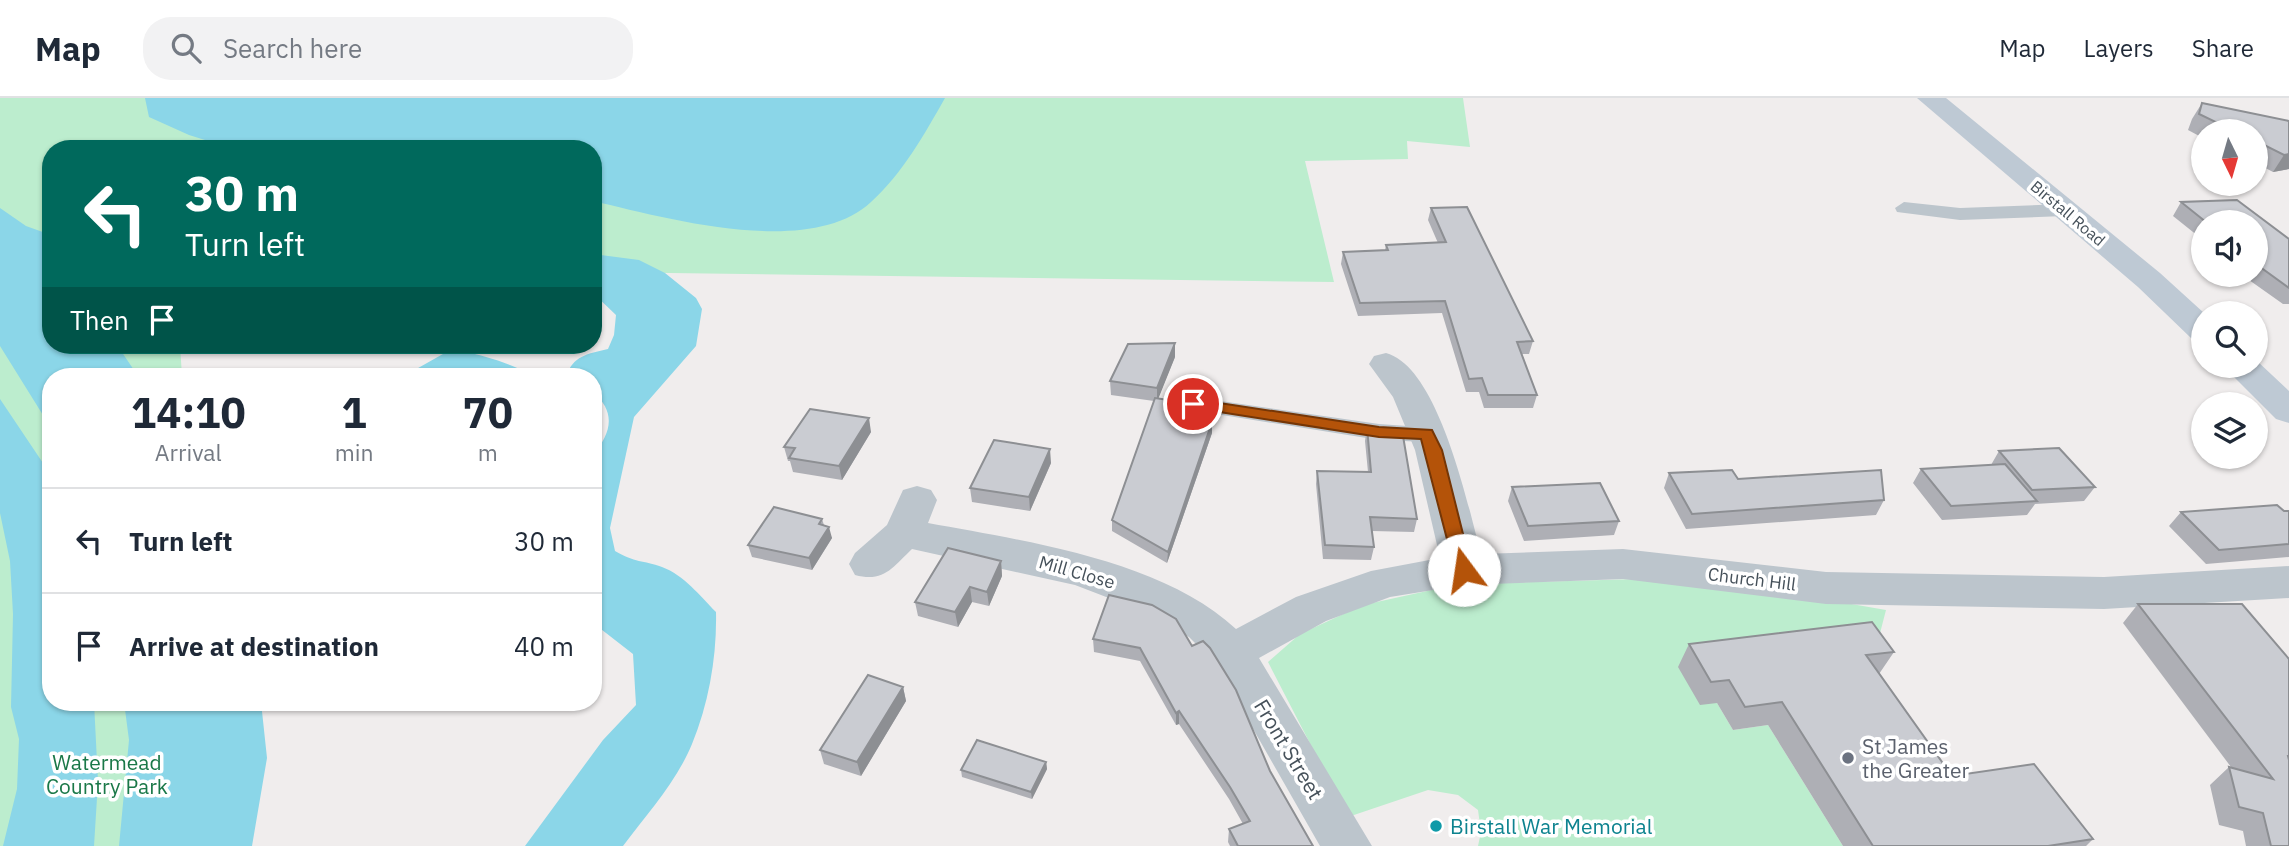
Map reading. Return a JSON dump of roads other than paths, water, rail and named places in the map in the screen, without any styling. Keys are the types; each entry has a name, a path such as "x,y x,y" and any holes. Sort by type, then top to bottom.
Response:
{"street":[{"name":"Birstall Road","path":"1930,98 2149,280 2191,320"},
{"path":"1386,364 1410,395 1434,450 1464,570"},
{"path":"2254,378 2289,411"},
{"name":"Mill Close","path":"870,564 910,517 1031,559 1142,590 1192,616 1218,635 1232,652"},
{"name":"Church Hill","path":"1232,652 1311,609 1387,583 1464,570 1623,564 1826,588 2076,592 2289,582"},
{"name":"Front Street","path":"1232,652 1347,846"}],"lane":[{"path":"1904,208 1961,214 2064,210"},
{"path":"1193,404 1379,432 1427,434"}],"water":[{"path":"145,98 945,98 903,166 871,202 845,219 812,228 775,231 697,224 602,203 602,140 205,140 149,117"},
{"path":"0,208 26,226 42,232 42,354 123,354 133,368 42,368 42,414 0,346"},
{"path":"602,255 639,260 665,273 696,298 702,309 696,346 634,417 610,528 615,551 677,575 716,612 713,662 703,712 686,758 661,797 623,846 525,846 603,740 636,705 633,654 602,630 602,442 609,422 602,403 602,368 570,368 584,356 602,354 602,350 608,349 614,335 616,315 602,302"},
{"path":"443,354 472,354 518,368 418,368"},
{"path":"0,399 42,462 42,711 94,711 98,782 94,846 3,846 17,789 19,739 11,707 13,614 10,561 0,513"},
{"path":"125,711 262,711 267,758 252,846 119,846 129,740"}],"place":[{"name":"St James the Greater","path":"1848,758"},
{"name":"Birstall War Memorial","path":"1436,826"}],"park label":[{"name":"Watermead Country Park","path":"107,774"}]}
